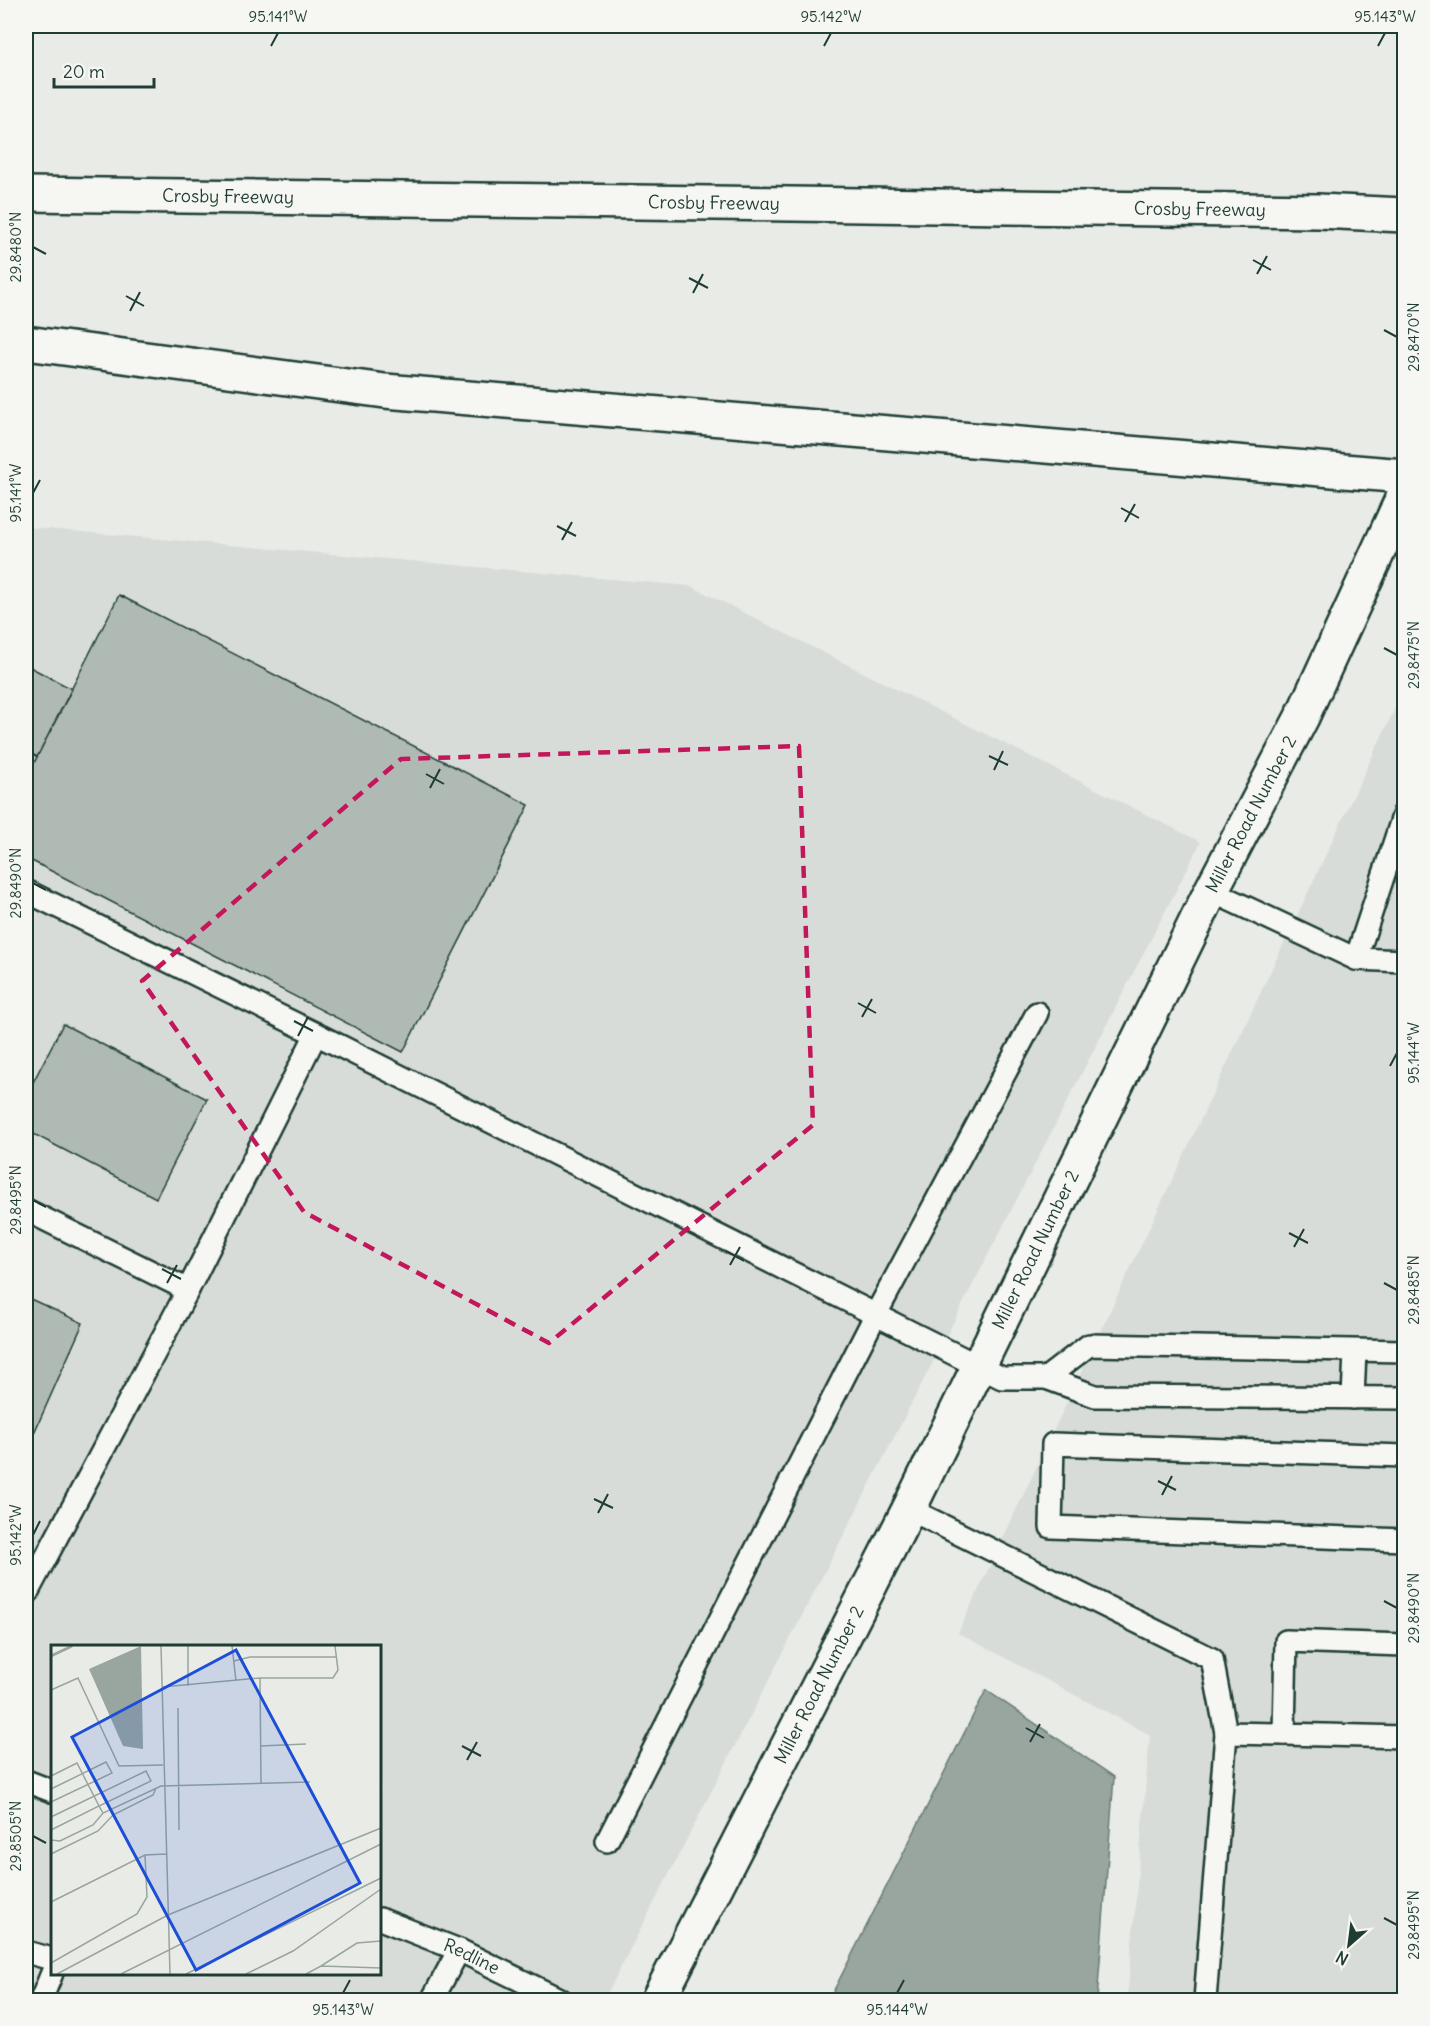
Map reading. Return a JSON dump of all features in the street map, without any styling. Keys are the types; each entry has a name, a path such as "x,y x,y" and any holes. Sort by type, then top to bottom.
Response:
{"main road":[{"name":"Crosby Freeway","path":"26,194 1318,211 1404,215"},
{"path":"26,343 385,391 1404,476"},
{"name":"Miller Road Number 2","path":"658,2001 909,1509 1211,891 1302,717 1404,495"}],"lane":[{"path":"1356,959 1404,813"},
{"path":"26,891 1002,1378 1046,1378 1095,1396 1404,1398"},
{"path":"1211,891 1356,959 1404,961"},
{"path":"607,1841 876,1314 1037,1013"},
{"path":"26,1595 188,1290 316,1034"},
{"path":"26,1210 188,1290"},
{"path":"1046,1378 1089,1345 1404,1351"},
{"path":"1353,1398 1355,1351"},
{"path":"1404,1456 1053,1444 1051,1527 1404,1540"},
{"path":"909,1509 1212,1659 1226,1733 1205,2001"},
{"path":"1284,1734 1286,1641 1404,1645"},
{"path":"1226,1733 1404,1737"},
{"path":"26,1781 51,1791"},
{"name":"Redline","path":"381,1919 459,1950 561,2001"},
{"path":"432,2001 459,1950"},
{"path":"26,1952 51,1959"},
{"path":"41,2001 51,1975"}],"highlighted area":[{"path":"799,746 813,1125 549,1343 304,1212 142,981 401,759"}],"shaded area":[{"path":"26,527 691,586 1201,842 604,2000 26,2000"},
{"path":"1404,689 1404,2000 1127,2000 1150,1735 958,1633"},
{"path":"986,1690 1114,1777 1097,2000 829,2000"}],"building":[{"path":"119,595 529,805 403,1052 26,858 26,779"},
{"path":"26,665 72,689 37,757 26,750"},
{"path":"63,1024 207,1099 156,1198 26,1130 26,1096"},
{"path":"26,1297 83,1323 26,1451"}]}
